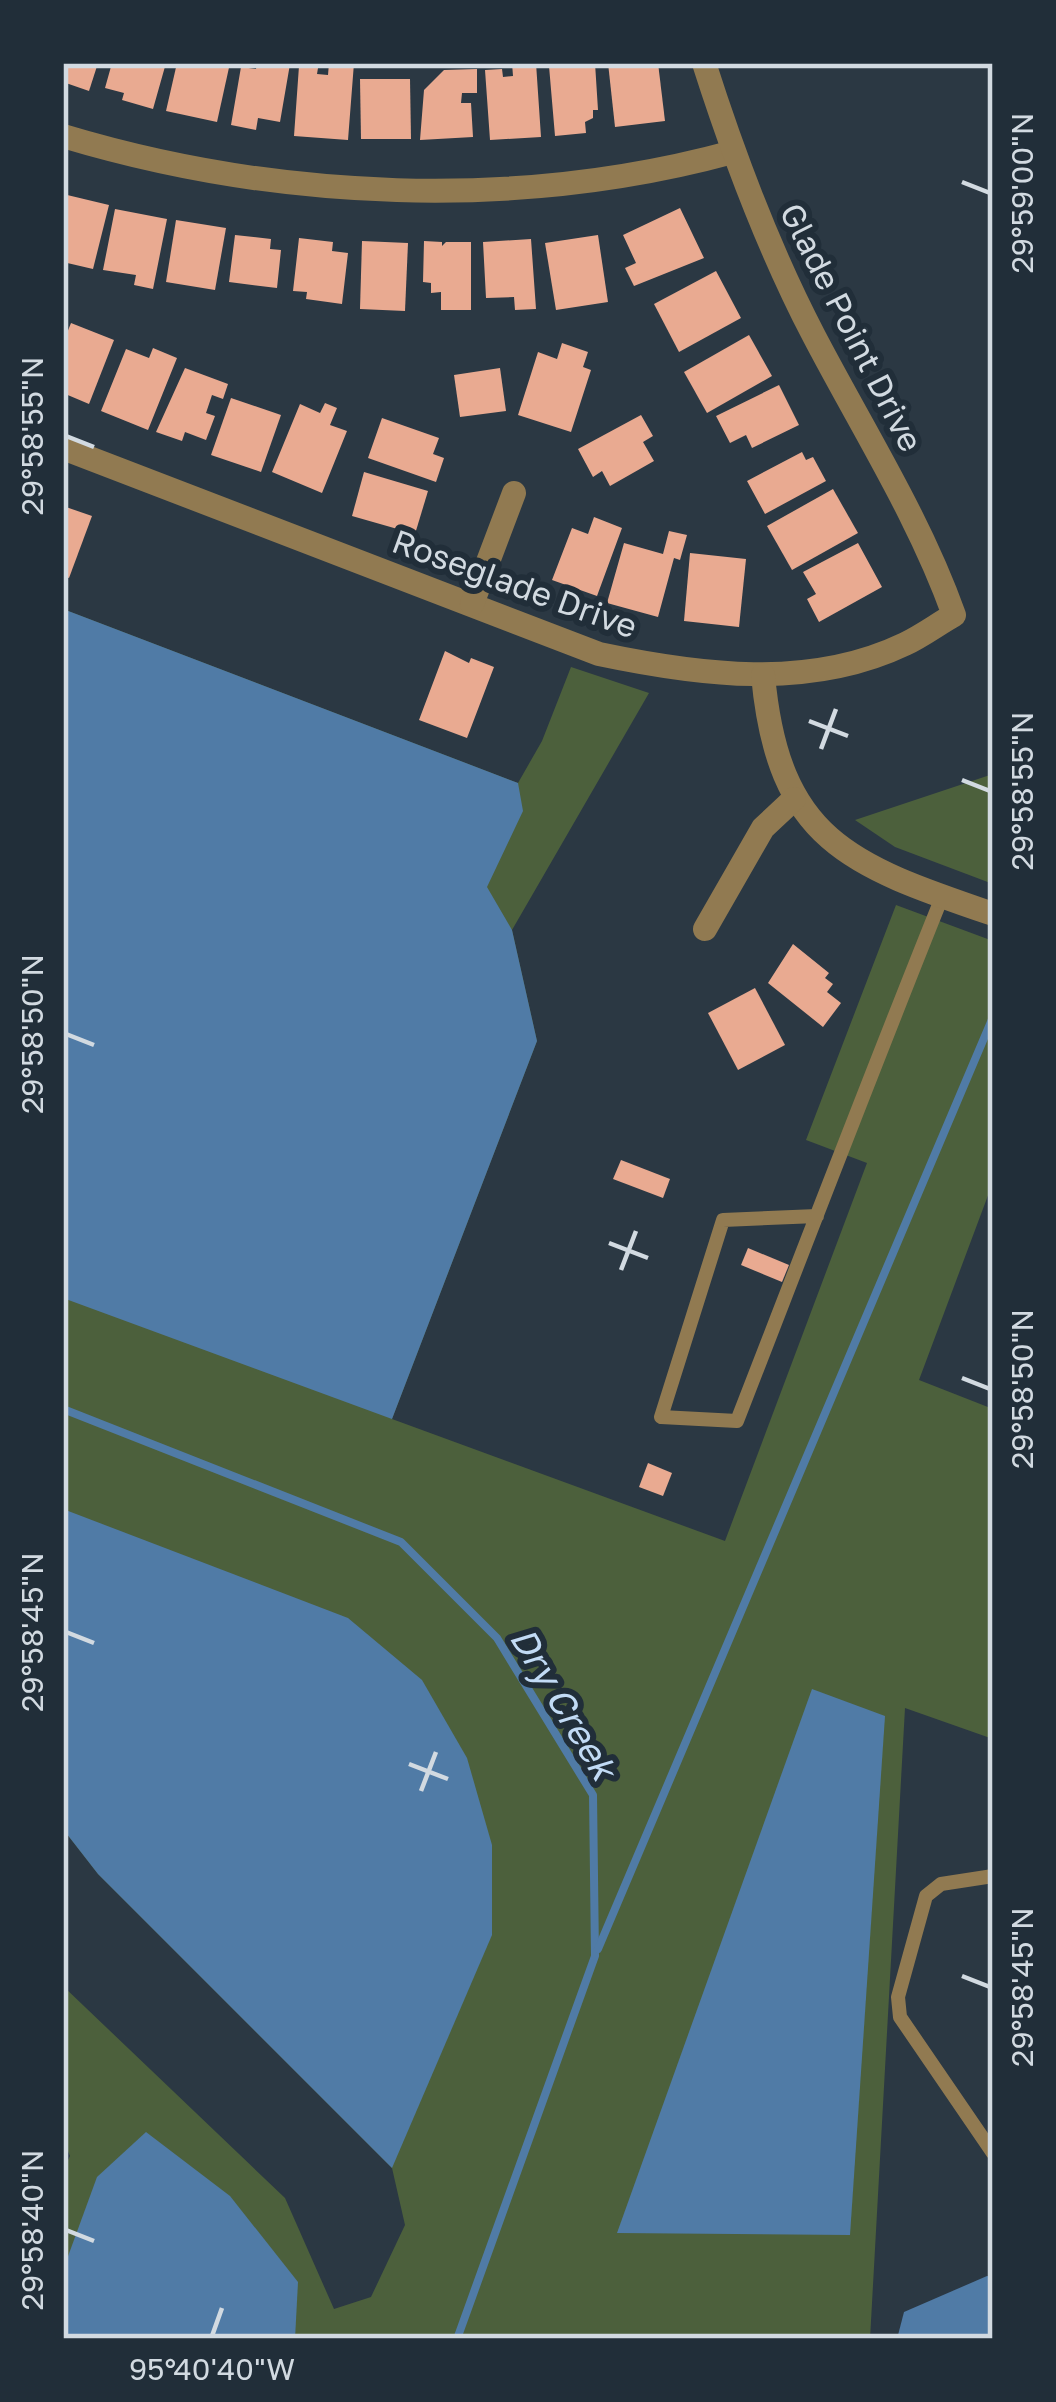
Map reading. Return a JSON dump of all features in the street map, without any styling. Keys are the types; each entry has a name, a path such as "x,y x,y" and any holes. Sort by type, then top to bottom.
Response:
{"street":[{"name":"Glade Point Drive","path":"704,63 733,152 775,255 936,564 954,615"},
{"path":"63,136 175,166 354,188 455,190 576,182 678,167 733,152"},
{"name":"Roseglade Drive","path":"63,448 599,654 688,672 763,675 842,664 904,645 954,615"},
{"path":"472,604 514,493"},
{"path":"763,675 774,751 794,799 819,831 861,861 993,914"},
{"path":"705,928 764,828 794,799"}],"lane":[{"path":"817,1216 723,1220 661,1417 737,1421 942,897"},
{"path":"993,1876 941,1884 926,1896 898,1997 900,2017 993,2152"}],"green space":[{"path":"63,609 518,783 542,741 571,667 649,693 512,930 537,1041 392,1419 725,1541 867,1163 806,1140 896,905 993,941 993,1182 919,1380 993,1409 993,1739 905,1708 870,2339 63,2339 63,2170 70,2156 63,2140 63,1986 285,2198 334,2309 371,2297 405,2225 392,2168 98,1874 63,1829"},
{"path":"993,774 993,884 895,847 855,820"}],"water":[{"path":"63,609 518,783 523,811 487,887 512,930 537,1041 392,1419 63,1298"},
{"path":"63,1509 348,1618 422,1680 467,1758 492,1845 492,1935 392,2168 98,1874 63,1829"},
{"path":"812,1689 885,1716 850,2235 617,2233"},
{"path":"146,2132 230,2196 298,2282 295,2339 63,2339 63,2270 97,2177"},
{"path":"993,2277 993,2339 897,2339 904,2312"}],"building":[{"path":"63,63 98,63 89,91 63,82"},
{"path":"112,63 166,63 153,109 122,100 124,93 105,88"},
{"path":"177,63 230,63 217,122 166,111"},
{"path":"257,63 290,64 280,122 258,118 256,130 231,125 241,67 256,69"},
{"path":"329,63 354,63 348,140 294,136 299,66 318,68 317,74 328,75"},
{"path":"512,63 536,63 541,137 490,140 485,70 502,69 503,77 513,76"},
{"path":"595,63 598,110 585,122 586,133 555,136 549,66"},
{"path":"608,63 658,63 665,121 615,127"},
{"path":"477,69 477,93 462,93 461,103 471,103 473,137 420,140 424,90 444,70"},
{"path":"360,79 410,79 411,139 361,139"},
{"path":"63,194 109,205 93,269 63,262"},
{"path":"680,208 704,258 634,286 625,268 636,263 623,235"},
{"path":"115,209 167,219 153,289 134,285 136,275 103,270"},
{"path":"176,220 226,228 215,290 166,282"},
{"path":"235,235 271,239 270,249 281,250 277,288 229,282"},
{"path":"598,235 608,302 556,310 545,243"},
{"path":"299,238 333,242 332,251 348,253 342,304 306,299 307,292 293,291"},
{"path":"531,239 536,309 515,310 514,297 486,298 483,242"},
{"path":"362,241 408,243 405,311 360,309"},
{"path":"424,241 442,242 442,246 471,242 471,310 441,310 441,292 431,293 431,283 423,282"},
{"path":"716,271 741,318 679,352 654,304"},
{"path":"71,323 114,340 89,404 63,393 63,343"},
{"path":"749,335 772,376 707,413 684,372"},
{"path":"562,343 588,352 583,367 591,370 571,432 518,415 538,352 557,359"},
{"path":"153,348 177,358 148,430 101,411 126,349 149,358"},
{"path":"185,368 228,384 223,399 212,395 206,413 215,416 206,440 185,432 182,441 156,432"},
{"path":"500,368 506,411 460,417 454,375"},
{"path":"779,385 799,425 752,448 746,435 730,443 716,416"},
{"path":"231,398 281,415 261,472 211,455"},
{"path":"325,403 337,408 330,425 347,431 322,493 272,472 300,404 320,413"},
{"path":"641,415 653,436 643,442 654,461 610,486 602,471 593,477 578,449"},
{"path":"382,418 439,438 433,454 444,458 436,482 368,458"},
{"path":"802,452 806,460 813,457 826,481 765,514 747,481"},
{"path":"364,472 428,491 415,534 352,516"},
{"path":"833,489 858,533 792,570 767,526"},
{"path":"63,506 92,516 69,578 63,576"},
{"path":"594,517 622,528 597,596 552,580 572,528 588,534"},
{"path":"669,531 687,535 680,560 674,558 658,617 607,603 624,543 663,554"},
{"path":"858,543 882,587 819,622 807,599 816,594 803,572"},
{"path":"690,553 746,559 739,627 684,621"},
{"path":"445,651 469,663 471,658 494,667 467,738 419,720"},
{"path":"793,944 829,973 825,978 833,984 827,992 841,1003 823,1027 768,983"},
{"path":"755,988 785,1045 738,1070 708,1013"},
{"path":"621,1160 670,1179 663,1198 613,1179"},
{"path":"748,1248 789,1265 782,1282 741,1265"},
{"path":"648,1463 672,1473 663,1496 639,1487"}],"waterway":[{"path":"598,1949 993,1017"},
{"name":"Dry Creek","path":"63,1409 401,1542 497,1638 593,1795 595,1956 457,2339"}]}
